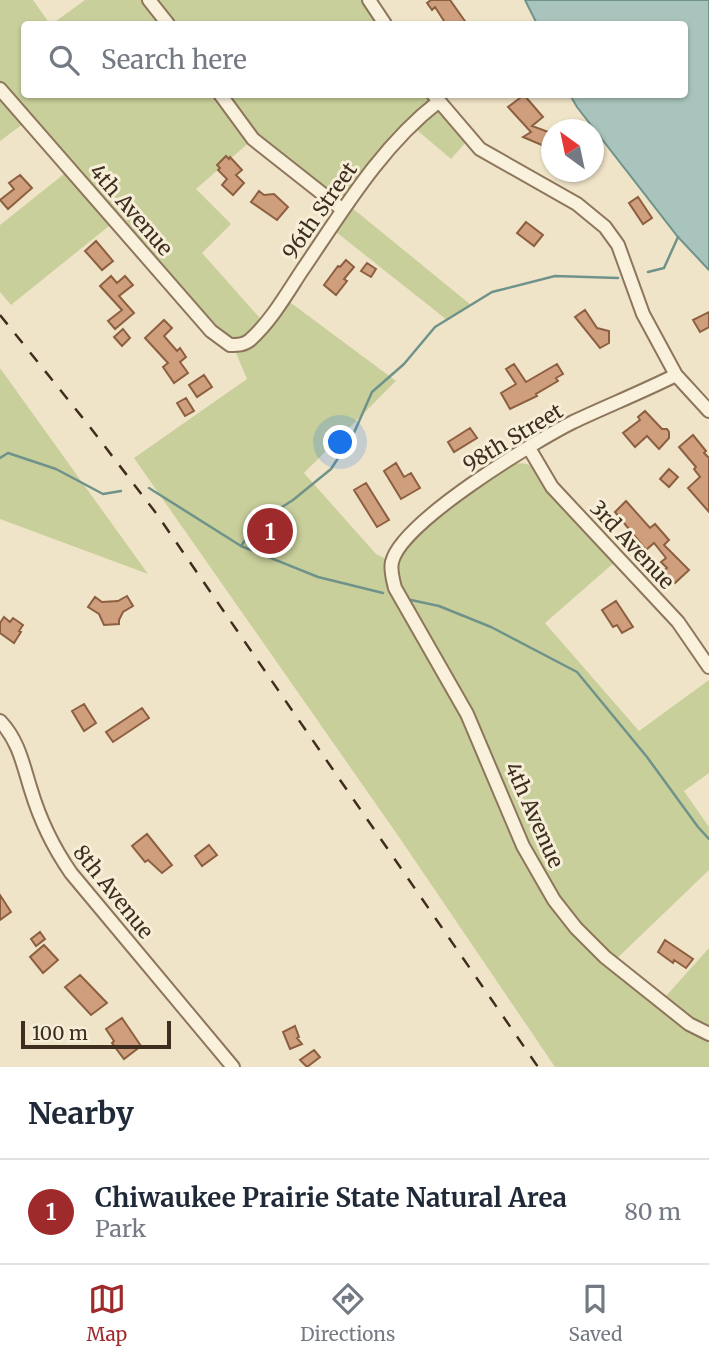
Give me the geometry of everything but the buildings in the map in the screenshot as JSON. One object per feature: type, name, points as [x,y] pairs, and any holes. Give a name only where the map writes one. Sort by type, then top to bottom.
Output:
[{"type":"street","points":[[149,0],[166,21]]},
{"type":"street","points":[[369,0],[384,21]]},
{"type":"street","name":"4th Avenue","points":[[0,89],[211,331],[226,344],[240,345]]},
{"type":"street","points":[[223,98],[253,139],[268,153],[343,210]]},
{"type":"street","points":[[436,98],[480,149],[577,204],[605,227],[618,245],[643,313],[676,375],[709,411]]},
{"type":"street","name":"96th Street","points":[[240,345],[249,341],[272,314],[343,210],[392,145],[436,98]]},
{"type":"street","name":"98th Street","points":[[392,561],[405,538],[485,475],[573,422],[633,397],[676,375]]},
{"type":"street","name":"3rd Avenue","points":[[529,448],[552,486],[678,622],[709,667]]},
{"type":"street","name":"4th Avenue","points":[[392,561],[395,588],[467,714],[523,846],[554,900],[576,928],[605,957],[689,1024],[709,1034]]},
{"type":"street","name":"8th Avenue","points":[[0,721],[21,753],[31,791],[52,847],[233,1067]]},
{"type":"green space","points":[[0,0],[33,0],[48,21],[21,21],[21,98],[220,98],[253,139],[196,189],[231,224],[202,253],[267,326],[287,300],[396,381],[304,473],[376,554],[397,564],[415,537],[458,500],[505,468],[518,463],[528,464],[535,468],[616,561],[545,623],[639,731],[709,680],[709,773],[684,791],[709,827],[709,870],[609,966],[658,1005],[709,948],[709,1067],[555,1067],[399,837],[134,458],[247,379],[231,341],[223,336],[119,218],[11,305],[0,292],[0,225],[74,166],[31,118],[0,141],[0,100],[10,93],[0,82]]},
{"type":"green space","points":[[85,0],[144,0],[161,21],[56,21]]},
{"type":"green space","points":[[156,0],[362,0],[377,21],[174,21]]},
{"type":"green space","points":[[227,98],[431,98],[466,142],[451,159],[411,125],[351,207],[471,305],[447,320],[331,228],[338,207],[262,147]]},
{"type":"green space","points":[[0,368],[148,574],[0,519]]},
{"type":"water","points":[[525,0],[709,0],[709,270],[678,237],[604,142],[604,119],[586,119],[572,98],[688,98],[688,21],[536,21]]},
{"type":"waterway","points":[[648,272],[664,268],[678,237]]},
{"type":"waterway","points":[[241,546],[257,523],[293,500],[331,469],[353,435],[372,392],[404,364],[435,327],[492,292],[555,276],[618,278]]},
{"type":"waterway","points":[[0,458],[8,453],[56,469],[103,494],[121,491]]},
{"type":"waterway","points":[[149,488],[241,546],[318,577],[383,593]]},
{"type":"waterway","points":[[411,600],[439,606],[491,627],[577,672],[647,757],[709,839]]},
{"type":"railway","points":[[0,315],[156,513],[538,1067]]},
{"type":"place","name":"Chiwaukee Prairie State Natural Area","points":[[270,531]]}]
